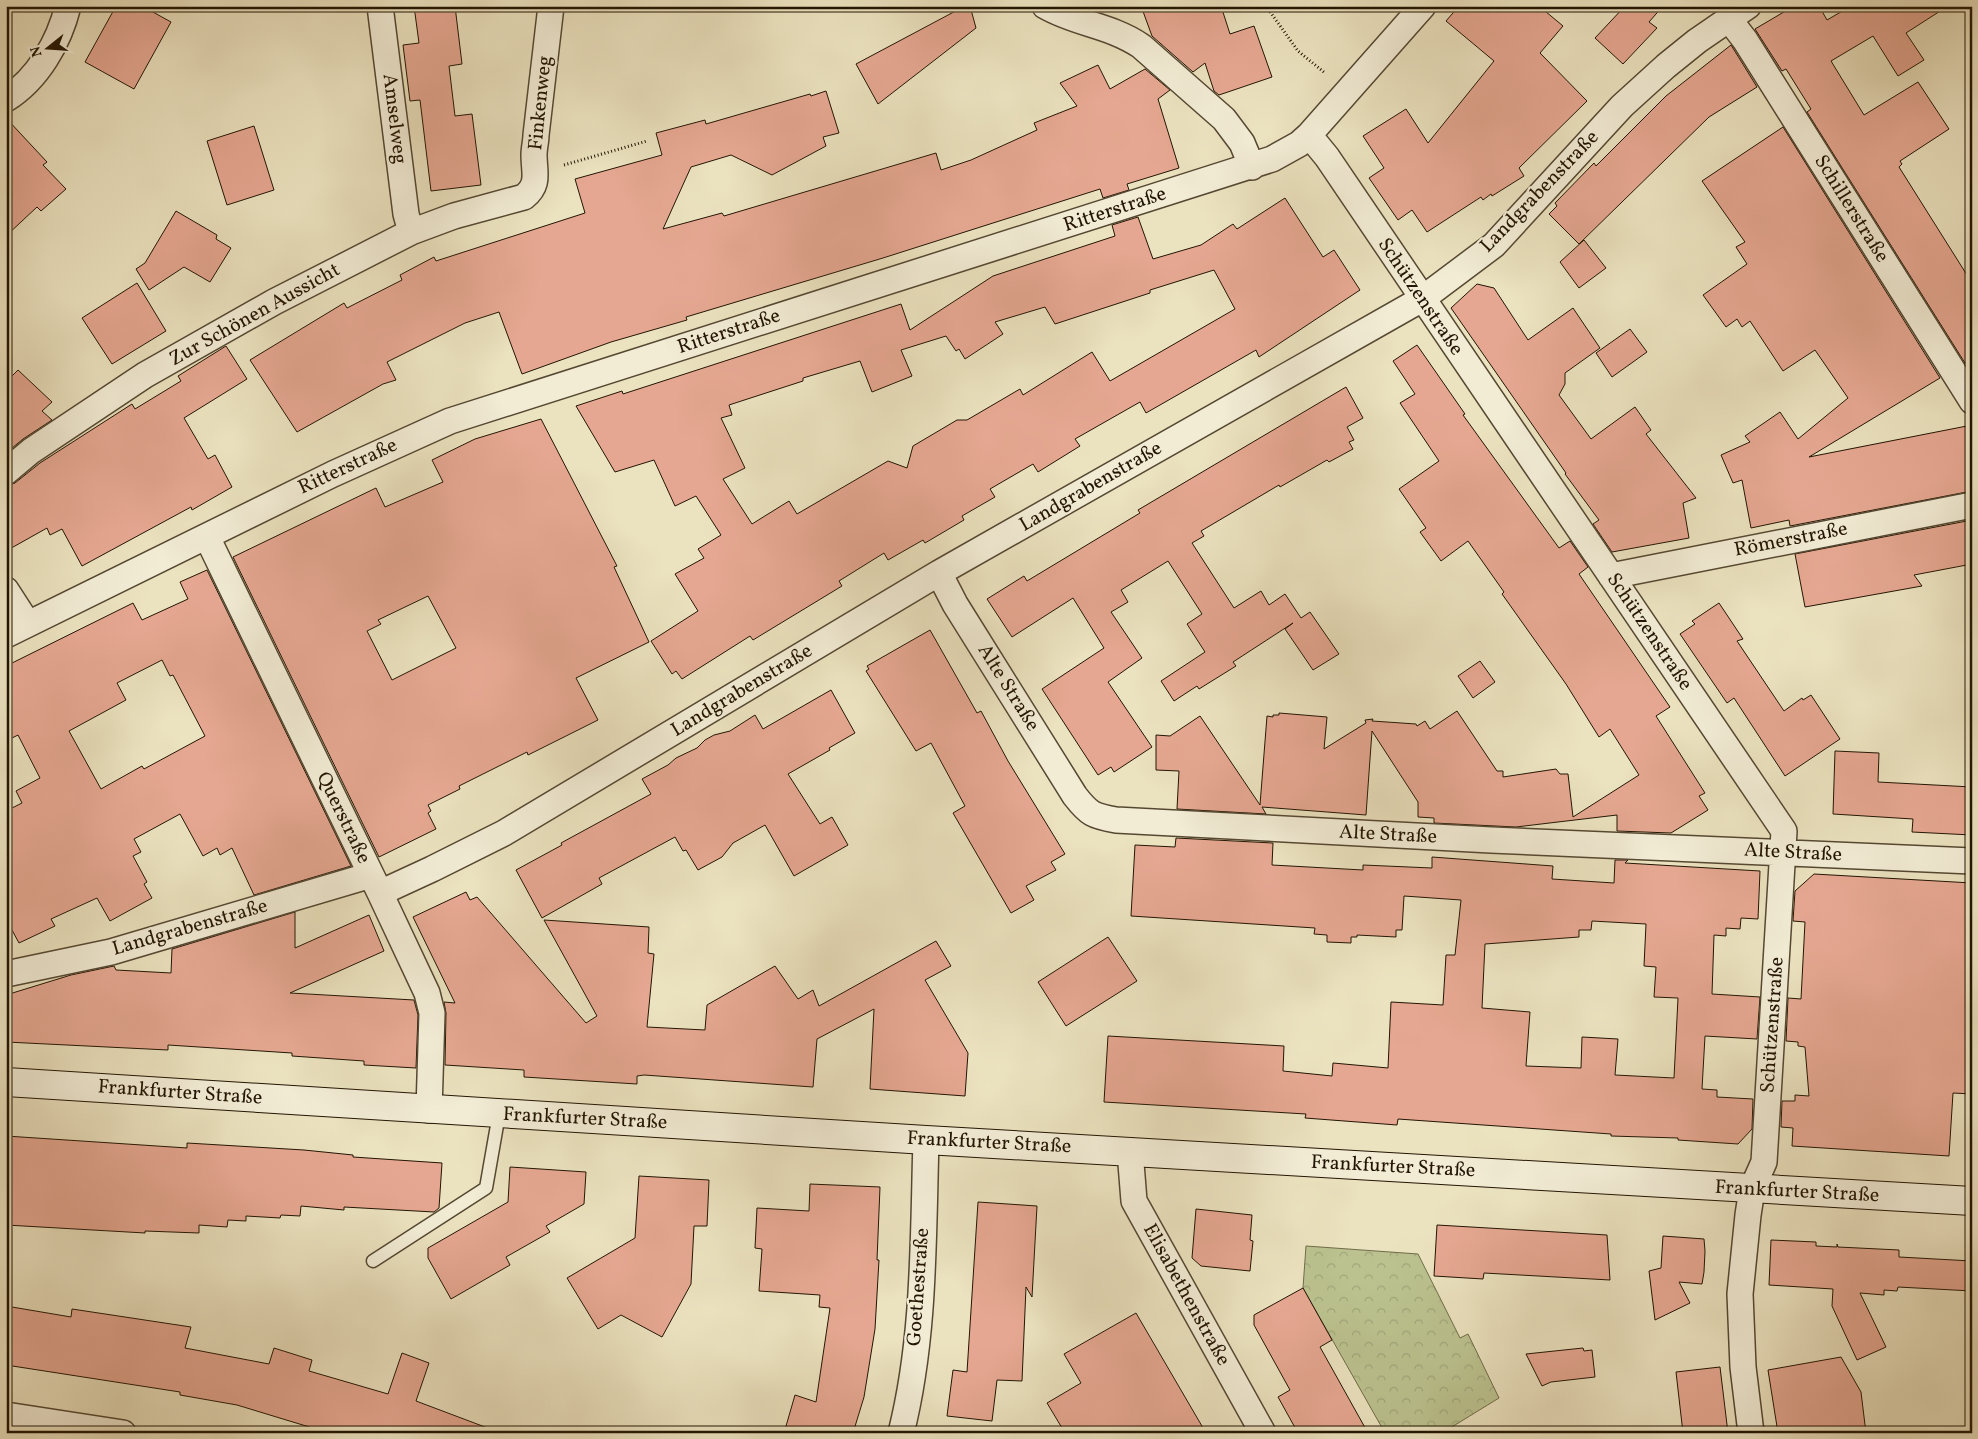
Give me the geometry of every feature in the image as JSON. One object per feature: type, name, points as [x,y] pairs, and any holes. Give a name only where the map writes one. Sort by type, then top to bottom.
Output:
[{"type":"main road","name":"Frankfurter Straße","points":[[6,1082],[429,1110],[1972,1201]]},
{"type":"street","points":[[6,99],[18,92],[54,47],[68,6]]},
{"type":"street","name":"Amselweg","points":[[380,6],[406,214],[411,232]]},
{"type":"street","name":"Finkenweg","points":[[524,197],[532,190],[536,173],[534,156],[551,6]]},
{"type":"street","points":[[1044,6],[1056,12],[1082,13],[1126,36],[1155,57],[1224,120],[1242,143],[1252,167]]},
{"type":"street","name":"Ritterstraße","points":[[6,636],[325,478],[450,422],[1252,167],[1278,156],[1299,144],[1309,135],[1423,6]]},
{"type":"street","name":"Landgrabenstraße","points":[[6,974],[111,952],[432,869],[504,832],[939,573],[1422,299],[1494,245],[1622,106],[1666,66],[1738,12]]},
{"type":"street","name":"Schillerstraße","points":[[1738,12],[1745,40],[1972,401]]},
{"type":"street","name":"Schützenstraße","points":[[1309,135],[1326,157],[1784,832],[1764,1162],[1752,1189],[1740,1294],[1743,1367],[1751,1433]]},
{"type":"street","name":"Zur Schönen Aussicht","points":[[6,472],[31,451],[145,375],[274,302],[411,232],[454,216],[524,197]]},
{"type":"street","name":"Römerstraße","points":[[1611,576],[1972,505]]},
{"type":"street","name":"Querstraße","points":[[207,538],[376,884],[431,1004],[429,1110]]},
{"type":"street","name":"Alte Straße","points":[[939,573],[961,612],[1075,796],[1086,811],[1095,816],[1116,820],[1972,862]]},
{"type":"street","points":[[6,590],[28,624]]},
{"type":"street","name":"Goethestraße","points":[[900,1433],[913,1374],[917,1339],[922,1277],[926,1140]]},
{"type":"street","name":"Elisabethenstraße","points":[[1130,1151],[1134,1201],[1263,1433]]},
{"type":"street","points":[[6,1415],[123,1433]]},
{"type":"lane","points":[[373,1261],[486,1188],[499,1114]]},
{"type":"path","points":[[1266,6],[1298,51]]},
{"type":"path","points":[[570,164],[648,141]]},
{"type":"green space","points":[[1306,1246],[1418,1254],[1460,1338],[1468,1334],[1499,1398],[1442,1433],[1385,1433],[1303,1288]]},
{"type":"building","points":[[116,6],[142,6],[171,22],[134,89],[85,62]]},
{"type":"building","points":[[414,6],[455,6],[462,64],[449,66],[455,116],[472,114],[481,185],[431,191],[420,100],[410,101],[403,45],[419,43]]},
{"type":"building","points":[[965,6],[970,6],[976,28],[878,104],[856,64]]},
{"type":"building","points":[[1141,6],[1221,6],[1230,34],[1254,26],[1272,77],[1219,95],[1214,91],[1205,63],[1193,72],[1152,36]]},
{"type":"building","points":[[1459,6],[1539,6],[1563,26],[1540,53],[1587,101],[1519,168],[1524,176],[1492,196],[1491,194],[1483,200],[1481,197],[1427,232],[1412,210],[1398,220],[1369,178],[1384,168],[1363,136],[1406,109],[1428,143],[1494,61],[1446,21]]},
{"type":"building","points":[[1625,6],[1663,6],[1649,22],[1657,28],[1623,64],[1595,38]]},
{"type":"building","points":[[1794,6],[1819,6],[1827,20],[1851,6],[1948,6],[1906,33],[1924,60],[1898,76],[1873,36],[1831,61],[1864,115],[1918,82],[1949,129],[1900,161],[1902,164],[1899,167],[1972,283],[1972,359],[1965,363],[1807,112],[1811,109],[1786,69],[1782,71],[1755,29]]},
{"type":"building","points":[[1731,45],[1757,87],[1709,117],[1579,244],[1549,214],[1557,206],[1555,203],[1594,163],[1596,166],[1666,96]]},
{"type":"building","points":[[1098,65],[1110,89],[1145,69],[1170,90],[1158,99],[1179,168],[1127,184],[1129,190],[1103,198],[1100,189],[883,258],[686,317],[687,320],[611,342],[522,374],[499,312],[465,323],[387,362],[396,380],[383,384],[297,432],[250,360],[344,303],[347,308],[402,280],[400,275],[434,257],[436,261],[585,213],[575,179],[662,155],[656,133],[705,120],[706,124],[826,91],[839,133],[823,137],[826,146],[772,175],[731,155],[691,167],[663,229],[722,213],[724,216],[936,153],[941,170],[971,160],[1037,130],[1034,123],[1077,106],[1060,83]]},
{"type":"building","points":[[6,118],[47,162],[43,165],[66,189],[41,211],[37,207],[6,236]]},
{"type":"building","points":[[254,126],[274,190],[227,205],[207,141]]},
{"type":"building","points":[[1783,127],[1940,378],[1809,457],[1972,425],[1972,491],[1790,526],[1789,520],[1751,528],[1742,480],[1733,483],[1721,455],[1750,442],[1745,436],[1780,412],[1798,439],[1848,398],[1815,350],[1783,371],[1750,321],[1742,327],[1737,319],[1726,327],[1703,295],[1747,264],[1736,247],[1745,242],[1702,181]]},
{"type":"building","points":[[1285,198],[1323,257],[1334,250],[1360,290],[1259,357],[1256,350],[1146,413],[1140,402],[1075,439],[1080,446],[1038,472],[1033,464],[990,489],[995,497],[962,516],[964,520],[925,543],[923,540],[888,560],[884,553],[839,581],[842,586],[753,640],[750,636],[682,679],[676,671],[672,674],[651,641],[698,611],[675,574],[704,558],[698,549],[721,535],[696,496],[675,506],[654,460],[615,472],[576,406],[622,391],[623,394],[901,304],[910,330],[993,276],[1115,236],[1112,225],[1138,217],[1153,259],[1201,245],[1233,224],[1237,229]],"holes":[[[1214,270],[1235,309],[1110,381],[1092,352],[1023,395],[1020,389],[967,420],[957,420],[913,446],[907,468],[888,461],[797,514],[789,501],[752,524],[723,479],[745,468],[721,418],[732,415],[729,405],[803,381],[803,378],[860,361],[872,392],[912,376],[901,350],[946,336],[956,351],[959,349],[965,359],[1003,334],[995,322],[1045,307],[1055,324],[1150,293],[1150,290]]]},
{"type":"building","points":[[176,211],[217,235],[216,239],[231,248],[210,282],[184,267],[149,290],[136,269],[145,263]]},
{"type":"building","points":[[1584,240],[1606,268],[1579,288],[1560,262]]},
{"type":"building","points":[[137,283],[166,331],[112,364],[82,318]]},
{"type":"building","points":[[1477,284],[1494,288],[1528,340],[1573,308],[1600,348],[1565,373],[1565,384],[1559,395],[1591,439],[1635,407],[1651,430],[1646,434],[1696,498],[1683,503],[1689,538],[1612,552],[1593,524],[1599,520],[1565,474],[1451,308]]},
{"type":"building","points":[[1630,329],[1647,352],[1612,377],[1596,353]]},
{"type":"building","points":[[1417,345],[1465,414],[1463,415],[1559,548],[1570,541],[1588,567],[1579,574],[1670,707],[1656,716],[1705,793],[1699,796],[1708,810],[1671,833],[1617,831],[1617,815],[1516,827],[1434,823],[1434,818],[1418,817],[1418,802],[1372,731],[1366,815],[1262,807],[1266,814],[1177,809],[1179,771],[1156,770],[1156,735],[1170,736],[1200,716],[1260,805],[1267,716],[1273,717],[1273,715],[1279,715],[1279,713],[1327,717],[1324,749],[1366,723],[1365,720],[1373,719],[1372,721],[1416,724],[1417,726],[1425,721],[1430,729],[1457,711],[1497,771],[1503,771],[1503,777],[1556,769],[1560,774],[1568,774],[1573,817],[1639,775],[1610,729],[1599,737],[1566,684],[1502,594],[1504,592],[1468,541],[1441,561],[1420,532],[1426,528],[1399,489],[1439,461],[1400,403],[1415,394],[1393,361]]},
{"type":"building","points":[[226,346],[247,379],[184,418],[208,459],[215,455],[232,487],[192,510],[191,507],[82,566],[62,529],[50,535],[47,528],[6,551],[6,486],[15,483],[40,463],[132,404],[135,409],[181,381],[178,376]]},
{"type":"building","points":[[18,370],[52,402],[42,411],[52,420],[6,453],[6,382]]},
{"type":"building","points":[[1346,387],[1363,418],[1347,427],[1354,440],[1349,442],[1353,449],[1329,462],[1327,460],[1280,487],[1279,485],[1201,531],[1204,536],[1192,543],[1234,608],[1261,591],[1269,605],[1285,594],[1301,618],[1310,612],[1339,654],[1313,670],[1285,629],[1293,623],[1233,662],[1236,666],[1199,689],[1197,686],[1174,701],[1161,681],[1205,652],[1187,624],[1202,614],[1168,561],[1121,590],[1128,602],[1111,612],[1142,658],[1108,682],[1152,747],[1114,772],[1111,767],[1098,775],[1042,689],[1104,648],[1073,598],[1012,637],[987,599],[1024,576],[1027,581],[1140,513],[1138,510]]},
{"type":"building","points":[[541,419],[617,566],[614,567],[649,642],[576,678],[598,720],[528,755],[527,752],[459,786],[460,789],[428,805],[431,811],[428,813],[436,829],[379,857],[233,557],[376,488],[385,507],[443,482],[432,460],[475,439]],"holes":[[[428,596],[456,648],[392,680],[367,631],[381,624],[378,620]]]},
{"type":"building","points":[[1972,520],[1972,564],[1914,575],[1922,586],[1805,607],[1795,554]]},
{"type":"building","points":[[207,570],[351,866],[254,895],[232,848],[220,855],[217,848],[203,856],[180,814],[134,839],[141,852],[133,856],[147,882],[144,884],[152,898],[110,921],[97,898],[51,919],[55,926],[19,943],[6,919],[6,811],[22,803],[16,791],[40,778],[18,735],[6,741],[6,666],[133,603],[142,620],[188,599],[180,582]],"holes":[[[162,660],[170,676],[173,675],[205,736],[144,769],[142,766],[101,789],[69,731],[126,700],[117,683]]]},
{"type":"building","points":[[1719,603],[1743,639],[1737,641],[1784,711],[1802,698],[1803,700],[1811,695],[1840,739],[1785,776],[1734,698],[1727,703],[1680,634],[1695,624],[1692,621]]},
{"type":"building","points":[[930,630],[977,713],[981,711],[1008,761],[1065,854],[1051,862],[1056,870],[1026,886],[1034,900],[1011,913],[953,813],[965,806],[931,743],[916,751],[866,671],[869,669],[867,666]]},
{"type":"building","points":[[1480,661],[1495,682],[1473,698],[1458,676]]},
{"type":"building","points":[[831,690],[855,733],[788,774],[820,824],[832,817],[848,845],[794,876],[765,825],[733,843],[722,857],[698,870],[686,850],[683,851],[675,837],[599,878],[602,884],[542,918],[516,870],[651,794],[642,779],[668,765],[676,758],[697,748],[705,740],[714,735],[730,731],[755,715],[763,729]]},
{"type":"building","points":[[1835,751],[1879,753],[1878,782],[1972,787],[1972,835],[1912,832],[1913,819],[1833,814]]},
{"type":"building","points":[[1176,838],[1273,843],[1272,865],[1363,870],[1363,865],[1432,868],[1432,857],[1553,866],[1552,879],[1614,883],[1615,860],[1628,860],[1625,863],[1760,871],[1758,919],[1741,918],[1740,929],[1726,928],[1726,936],[1714,935],[1712,994],[1760,997],[1757,1039],[1705,1036],[1702,1089],[1717,1090],[1717,1097],[1753,1099],[1752,1129],[1738,1144],[1678,1140],[1678,1138],[1611,1136],[1611,1134],[1398,1119],[1397,1125],[1305,1118],[1306,1114],[1104,1102],[1108,1036],[1284,1046],[1283,1071],[1332,1076],[1333,1063],[1388,1068],[1391,1002],[1443,1005],[1446,955],[1455,955],[1461,900],[1404,896],[1402,930],[1396,930],[1396,937],[1357,935],[1357,937],[1351,937],[1351,943],[1327,942],[1327,935],[1314,934],[1315,928],[1131,916],[1135,845],[1175,847]],"holes":[[[1592,921],[1646,924],[1644,966],[1656,967],[1654,997],[1678,998],[1674,1078],[1615,1075],[1618,1039],[1582,1037],[1581,1068],[1526,1066],[1530,1012],[1482,1008],[1485,944],[1579,937],[1579,930],[1591,930]]]},
{"type":"building","points":[[1814,874],[1972,883],[1972,1094],[1953,1093],[1949,1156],[1792,1146],[1793,1128],[1781,1127],[1782,1101],[1795,1101],[1795,1095],[1809,1096],[1805,1047],[1798,1046],[1798,1042],[1786,1041],[1788,998],[1801,999],[1805,922],[1793,921],[1795,891]]},
{"type":"building","points":[[466,892],[470,900],[477,897],[586,1023],[597,1016],[544,920],[649,927],[648,953],[654,954],[647,1027],[705,1030],[707,1005],[775,966],[798,999],[813,990],[819,1006],[936,941],[951,966],[925,980],[968,1053],[965,1096],[870,1089],[874,1009],[817,1039],[813,1087],[644,1075],[637,1076],[637,1084],[524,1077],[524,1070],[445,1065],[446,1013],[444,1002],[455,1003],[413,917]]},
{"type":"building","points":[[295,912],[295,948],[369,915],[384,951],[290,993],[414,1000],[418,1015],[416,1068],[364,1065],[364,1061],[292,1056],[292,1053],[168,1045],[168,1050],[6,1042],[6,995],[71,975],[114,966],[116,970],[171,973],[172,949]]},
{"type":"building","points":[[1108,937],[1137,981],[1066,1026],[1038,982]]},
{"type":"building","points":[[6,1136],[187,1148],[187,1143],[304,1150],[353,1155],[353,1157],[442,1163],[439,1208],[434,1212],[344,1207],[344,1210],[301,1206],[300,1216],[281,1215],[280,1218],[246,1216],[246,1221],[228,1220],[227,1227],[199,1225],[199,1233],[145,1231],[145,1233],[6,1225]]},
{"type":"building","points":[[510,1167],[586,1172],[584,1204],[546,1226],[550,1232],[506,1257],[510,1265],[451,1299],[428,1258],[428,1248],[508,1202]]},
{"type":"building","points":[[639,1176],[709,1180],[707,1226],[694,1226],[691,1284],[662,1337],[621,1315],[598,1329],[567,1278],[635,1238]]},
{"type":"building","points":[[810,1184],[880,1187],[877,1260],[879,1260],[875,1329],[864,1397],[853,1433],[784,1433],[795,1395],[816,1402],[830,1308],[819,1307],[820,1295],[759,1291],[762,1249],[755,1248],[757,1208],[809,1211]]},
{"type":"building","points":[[978,1202],[1037,1206],[1032,1297],[1026,1287],[1022,1381],[997,1380],[992,1421],[947,1416],[953,1370],[967,1372]]},
{"type":"building","points":[[1196,1209],[1252,1215],[1250,1240],[1253,1241],[1250,1271],[1201,1266],[1192,1258]]},
{"type":"building","points":[[1437,1225],[1607,1235],[1610,1280],[1484,1273],[1483,1279],[1434,1276]]},
{"type":"building","points":[[1663,1236],[1704,1239],[1704,1272],[1702,1284],[1679,1282],[1690,1303],[1655,1320],[1649,1271],[1661,1268]]},
{"type":"building","points":[[1771,1240],[1816,1242],[1816,1246],[1837,1247],[1837,1244],[1838,1247],[1899,1250],[1899,1257],[1972,1261],[1972,1291],[1898,1287],[1897,1291],[1884,1290],[1884,1295],[1860,1293],[1886,1347],[1857,1360],[1832,1306],[1833,1289],[1769,1285]]},
{"type":"building","points":[[1303,1288],[1332,1340],[1320,1347],[1368,1433],[1298,1433],[1278,1397],[1290,1390],[1254,1325],[1254,1315]]},
{"type":"building","points":[[6,1306],[71,1317],[72,1309],[191,1327],[185,1348],[269,1364],[274,1348],[312,1360],[309,1371],[388,1394],[402,1353],[429,1363],[416,1401],[493,1430],[493,1433],[329,1433],[237,1405],[180,1395],[180,1392],[6,1365]]},
{"type":"building","points":[[1136,1313],[1206,1433],[1065,1433],[1047,1403],[1081,1383],[1064,1354]]},
{"type":"building","points":[[1583,1348],[1584,1351],[1592,1350],[1595,1377],[1551,1382],[1542,1386],[1526,1354]]},
{"type":"building","points":[[1841,1357],[1861,1392],[1866,1433],[1778,1433],[1768,1370]]},
{"type":"building","points":[[1720,1367],[1728,1433],[1683,1433],[1676,1372]]}]
